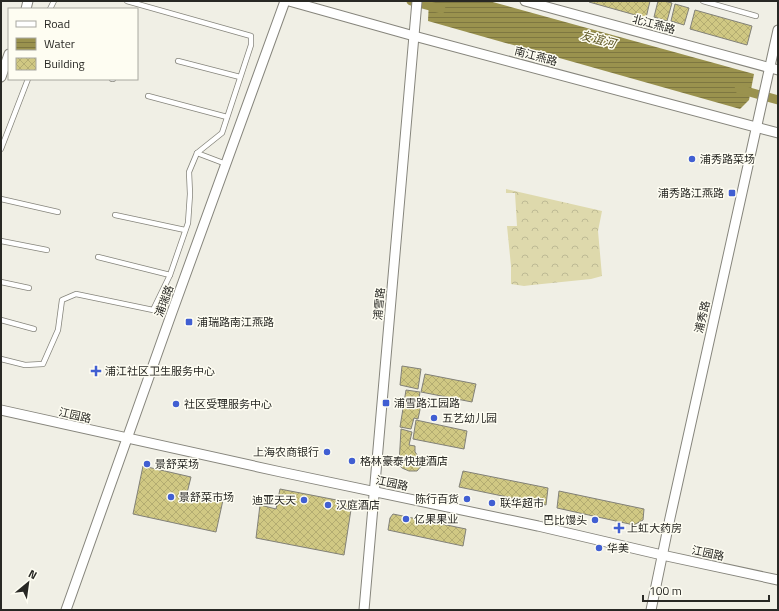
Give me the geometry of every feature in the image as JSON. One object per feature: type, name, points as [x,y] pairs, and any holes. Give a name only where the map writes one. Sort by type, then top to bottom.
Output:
[{"type":"street","name":"浦瑞路","points":[[66,610],[285,1]]},
{"type":"street","name":"南江燕路","points":[[289,1],[414,36],[778,133]]},
{"type":"street","name":"浦雪路","points":[[364,610],[417,1]]},
{"type":"street","name":"北江燕路","points":[[524,1],[774,69]]},
{"type":"street","name":"浦秀路","points":[[650,610],[759,115],[768,77],[774,69],[778,30]]},
{"type":"street","points":[[1,77],[8,57]]},
{"type":"street","name":"江园路","points":[[1,410],[538,526],[778,580]]},
{"type":"lane","points":[[1,359],[25,365],[43,364],[58,330],[62,300],[76,294],[153,310],[170,275],[188,224],[190,194],[189,172],[197,152],[222,133],[251,45],[251,36],[126,1]]},
{"type":"lane","points":[[703,1],[756,16]]},
{"type":"lane","points":[[178,61],[240,77]]},
{"type":"lane","points":[[1,149],[28,80]]},
{"type":"lane","points":[[148,96],[227,117]]},
{"type":"lane","points":[[197,152],[226,164]]},
{"type":"lane","points":[[1,199],[58,212]]},
{"type":"lane","points":[[115,215],[185,230]]},
{"type":"lane","points":[[1,241],[47,250]]},
{"type":"lane","points":[[98,257],[170,275]]},
{"type":"lane","points":[[1,282],[29,288]]},
{"type":"lane","points":[[1,320],[34,329]]},
{"type":"green space","points":[[506,189],[602,211],[598,231],[602,276],[591,279],[524,286],[511,284],[511,266],[507,226],[517,226],[515,193],[506,193]]},
{"type":"water","points":[[429,1],[489,1],[754,74],[749,100],[740,109],[428,21]]},
{"type":"building","points":[[589,1],[650,1],[646,18]]},
{"type":"building","points":[[658,1],[672,3],[667,21],[654,17]]},
{"type":"building","points":[[675,4],[689,8],[684,25],[671,21]]},
{"type":"building","points":[[695,10],[752,26],[747,45],[690,29]]},
{"type":"building","points":[[402,366],[421,369],[418,389],[400,385]]},
{"type":"building","points":[[425,374],[476,384],[472,402],[421,392]]},
{"type":"building","points":[[406,390],[420,392],[418,405],[421,405],[418,419],[414,418],[411,429],[400,427]]},
{"type":"building","points":[[416,420],[467,431],[464,449],[413,439]]},
{"type":"building","points":[[401,429],[412,432],[409,445],[415,446],[415,452],[422,461],[422,465],[417,471],[409,471],[399,465]]},
{"type":"building","name":"景舒菜市场","points":[[143,466],[191,477],[187,493],[223,500],[216,532],[133,514]]},
{"type":"building","points":[[463,471],[548,488],[546,505],[459,487]]},
{"type":"building","points":[[280,489],[352,503],[344,555],[256,538],[260,505],[276,509]]},
{"type":"building","points":[[559,491],[644,509],[643,520],[634,525],[557,508]]},
{"type":"building","points":[[393,514],[466,529],[463,546],[388,530],[390,518]]},
{"type":"waterway","name":"友谊河","points":[[411,1],[441,9]]},
{"type":"waterway","name":"友谊河","points":[[739,89],[778,100]]},
{"type":"place","name":"浦秀路菜场","points":[[692,159]]},
{"type":"place","name":"浦秀路江燕路","points":[[732,193]]},
{"type":"place","name":"浦瑞路南江燕路","points":[[189,322]]},
{"type":"place","name":"浦江社区卫生服务中心","points":[[96,371]]},
{"type":"place","name":"浦雪路江园路","points":[[386,403]]},
{"type":"place","name":"社区受理服务中心","points":[[176,404]]},
{"type":"place","name":"五艺幼儿园","points":[[434,418]]},
{"type":"place","name":"上海农商银行","points":[[327,452]]},
{"type":"place","name":"格林豪泰快捷酒店","points":[[352,461]]},
{"type":"place","name":"景舒菜场","points":[[147,464]]},
{"type":"place","name":"景舒菜市场","points":[[171,497]]},
{"type":"place","name":"陈行百货","points":[[467,499]]},
{"type":"place","name":"迪亚天天","points":[[304,500]]},
{"type":"place","name":"联华超市","points":[[492,503]]},
{"type":"place","name":"汉庭酒店","points":[[328,505]]},
{"type":"place","name":"亿果果业","points":[[406,519]]},
{"type":"place","name":"巴比馒头","points":[[595,520]]},
{"type":"place","name":"上虹大药房","points":[[619,528]]},
{"type":"place","name":"华美","points":[[599,548]]}]
